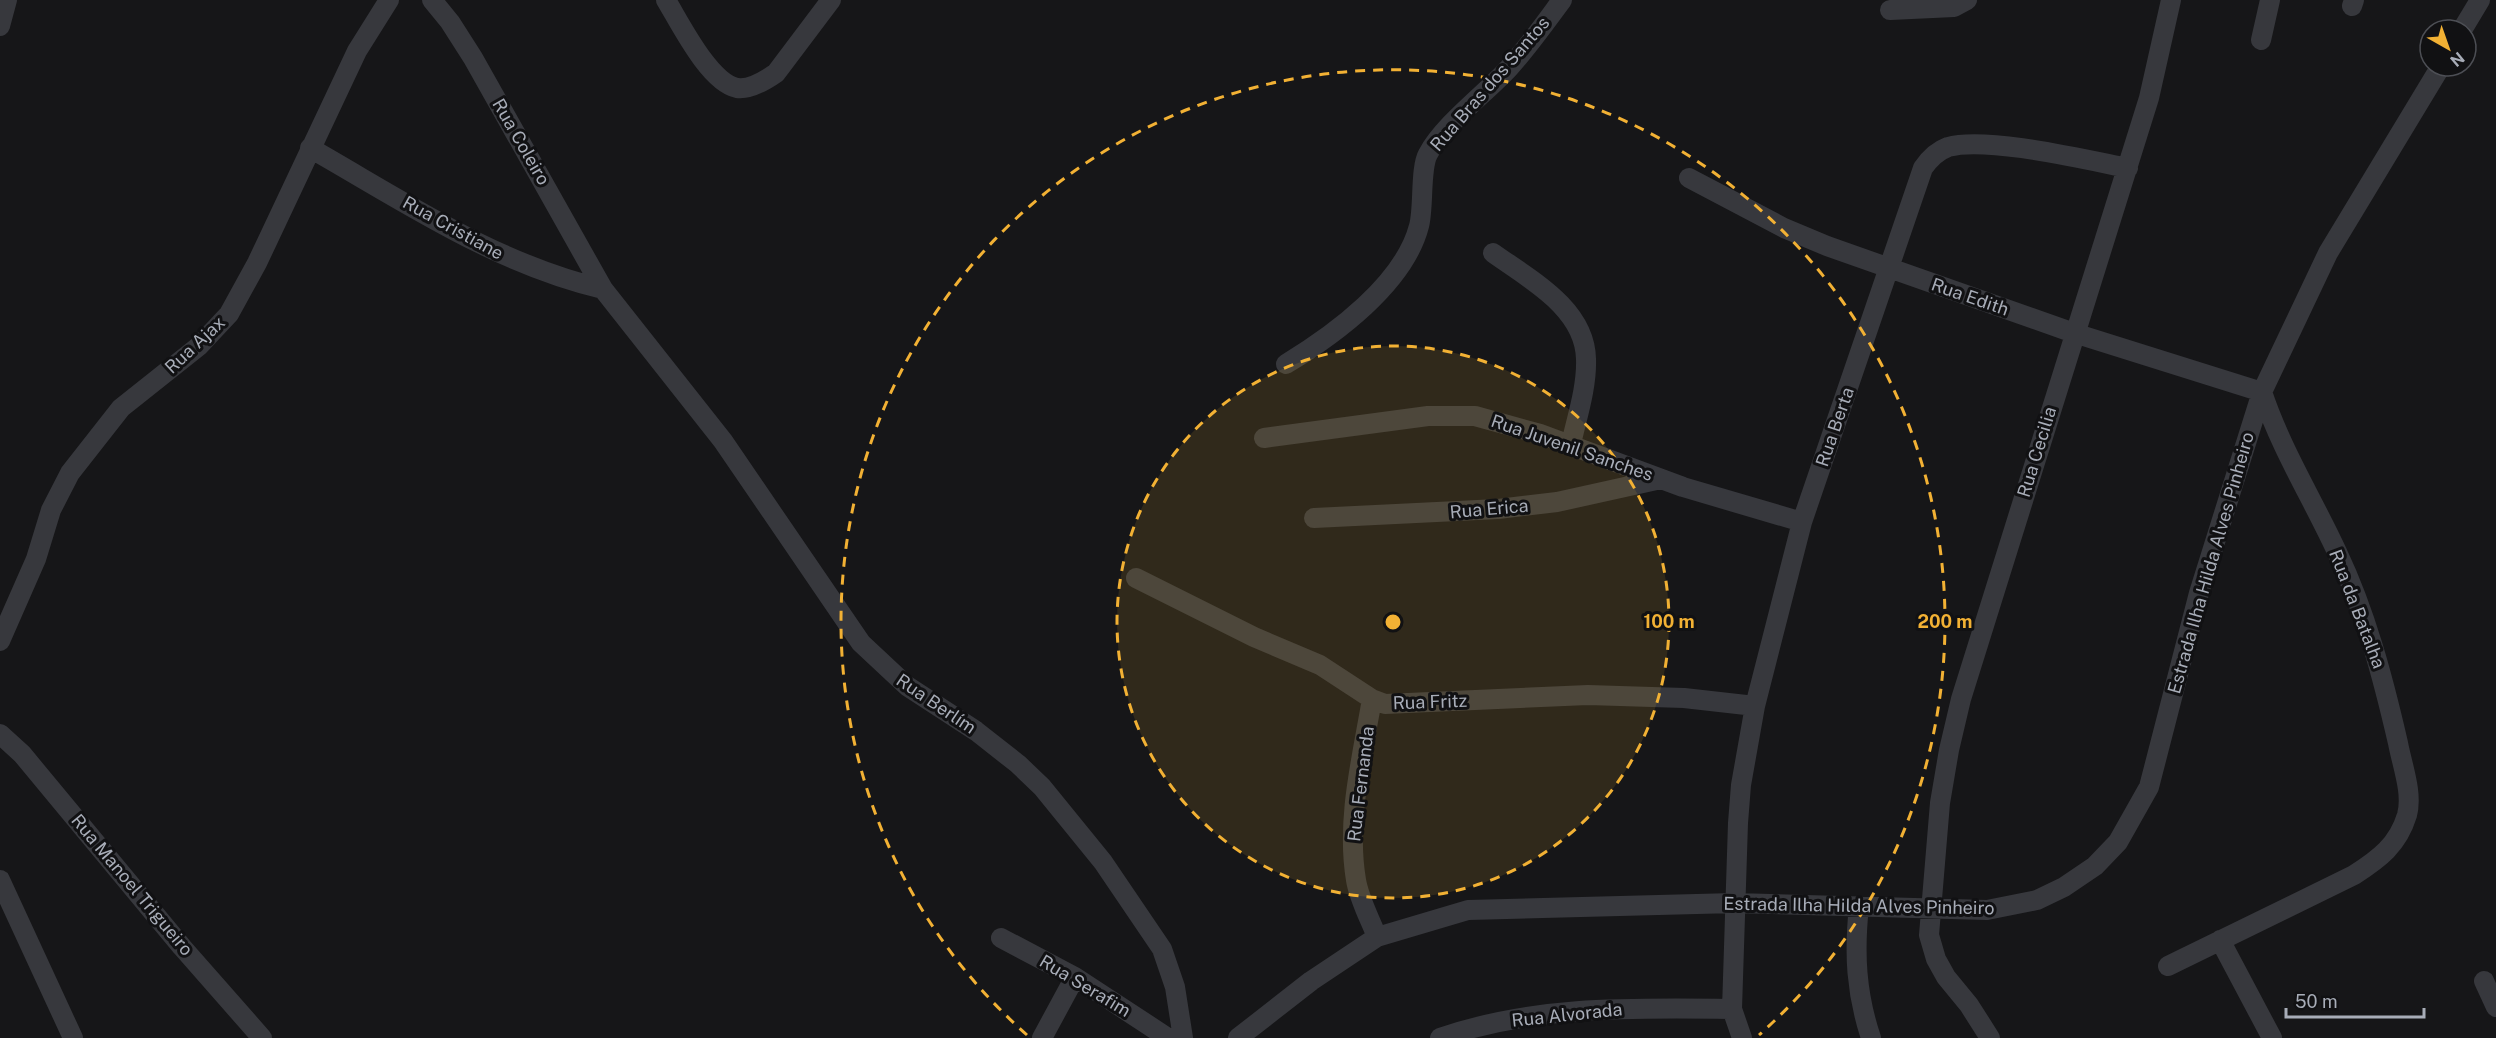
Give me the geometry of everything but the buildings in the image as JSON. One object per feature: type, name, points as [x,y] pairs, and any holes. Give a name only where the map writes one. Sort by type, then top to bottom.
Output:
[{"type":"street","points":[[0,26],[8,0]]},
{"type":"street","name":"Rua Ajax","points":[[0,641],[36,559],[51,510],[70,474],[121,408],[199,346],[229,314],[257,263],[357,51],[389,0]]},
{"type":"street","name":"Rua Coleiro","points":[[432,0],[450,22],[473,58],[603,289]]},
{"type":"street","points":[[666,0],[711,68],[728,84],[746,88],[776,73],[831,0]]},
{"type":"street","name":"Rua Bras dos Santos","points":[[1286,364],[1323,342],[1363,309],[1402,261],[1419,227],[1427,155],[1448,130],[1509,68],[1562,0]]},
{"type":"street","points":[[1890,10],[1954,7],[1967,0]]},
{"type":"street","name":"Rua Cecilia","points":[[1990,1038],[1969,1005],[1946,977],[1936,959],[1929,934],[1940,803],[1949,750],[1962,699],[2074,333],[2149,98],[2170,0]]},
{"type":"street","points":[[2261,40],[2270,0]]},
{"type":"street","points":[[2469,18],[2480,0]]},
{"type":"street","name":"Estrada Ilha Hilda Alves Pinheiro","points":[[1238,1038],[1311,981],[1377,937],[1468,910],[1735,903],[1986,910],[2037,900],[2064,887],[2095,866],[2118,842],[2135,816],[2149,787],[2199,593],[2262,392],[2328,253],[2433,78]]},
{"type":"street","name":"Rua Berta","points":[[1732,1009],[1741,785],[1755,706],[1802,522],[1923,168],[1935,154],[1947,148],[1993,146],[2066,155],[2128,168]]},
{"type":"street","name":"Rua Cristiane","points":[[310,148],[487,248],[547,274],[603,289]]},
{"type":"street","name":"Rua Edith","points":[[1689,178],[1804,237],[2074,333],[2262,392]]},
{"type":"street","points":[[1493,253],[1567,310],[1582,337],[1586,350],[1586,376],[1571,444]]},
{"type":"street","name":"Rua Berlím","points":[[603,289],[723,441],[861,643],[907,686],[976,731],[1018,764],[1054,801],[1103,862],[1162,949],[1175,987],[1183,1038]]},
{"type":"street","name":"Rua da Batalha","points":[[2220,940],[2354,875],[2381,857],[2398,838],[2408,813],[2407,785],[2380,667],[2338,553],[2276,434],[2262,392]]},
{"type":"street","name":"Rua Juvenil Sanches","points":[[1264,438],[1428,416],[1462,414],[1513,424],[1661,479],[1802,522]]},
{"type":"street","name":"Rua Erica","points":[[1314,518],[1498,509],[1557,502],[1661,479]]},
{"type":"street","name":"Rua Fritz","points":[[1136,578],[1254,637],[1320,665],[1372,699],[1385,704],[1588,694],[1684,698],[1755,706]]},
{"type":"street","name":"Rua Fernanda","points":[[1372,699],[1360,770],[1352,848],[1356,882],[1377,937]]},
{"type":"street","name":"Rua Manoel Trigueiro","points":[[0,734],[22,754],[182,947],[262,1038]]},
{"type":"street","points":[[0,880],[72,1038]]},
{"type":"street","points":[[1859,906],[1855,943],[1856,979],[1871,1038]]},
{"type":"street","name":"Rua Serafim","points":[[1000,938],[1075,977],[1168,1038]]},
{"type":"street","points":[[2168,966],[2220,940],[2272,1038]]},
{"type":"street","points":[[1042,1038],[1075,977]]},
{"type":"street","points":[[2484,981],[2496,1007]]},
{"type":"street","name":"Rua Alvorada","points":[[1440,1038],[1473,1026],[1593,1008],[1732,1009]]},
{"type":"street","points":[[1732,1009],[1742,1038]]}]
